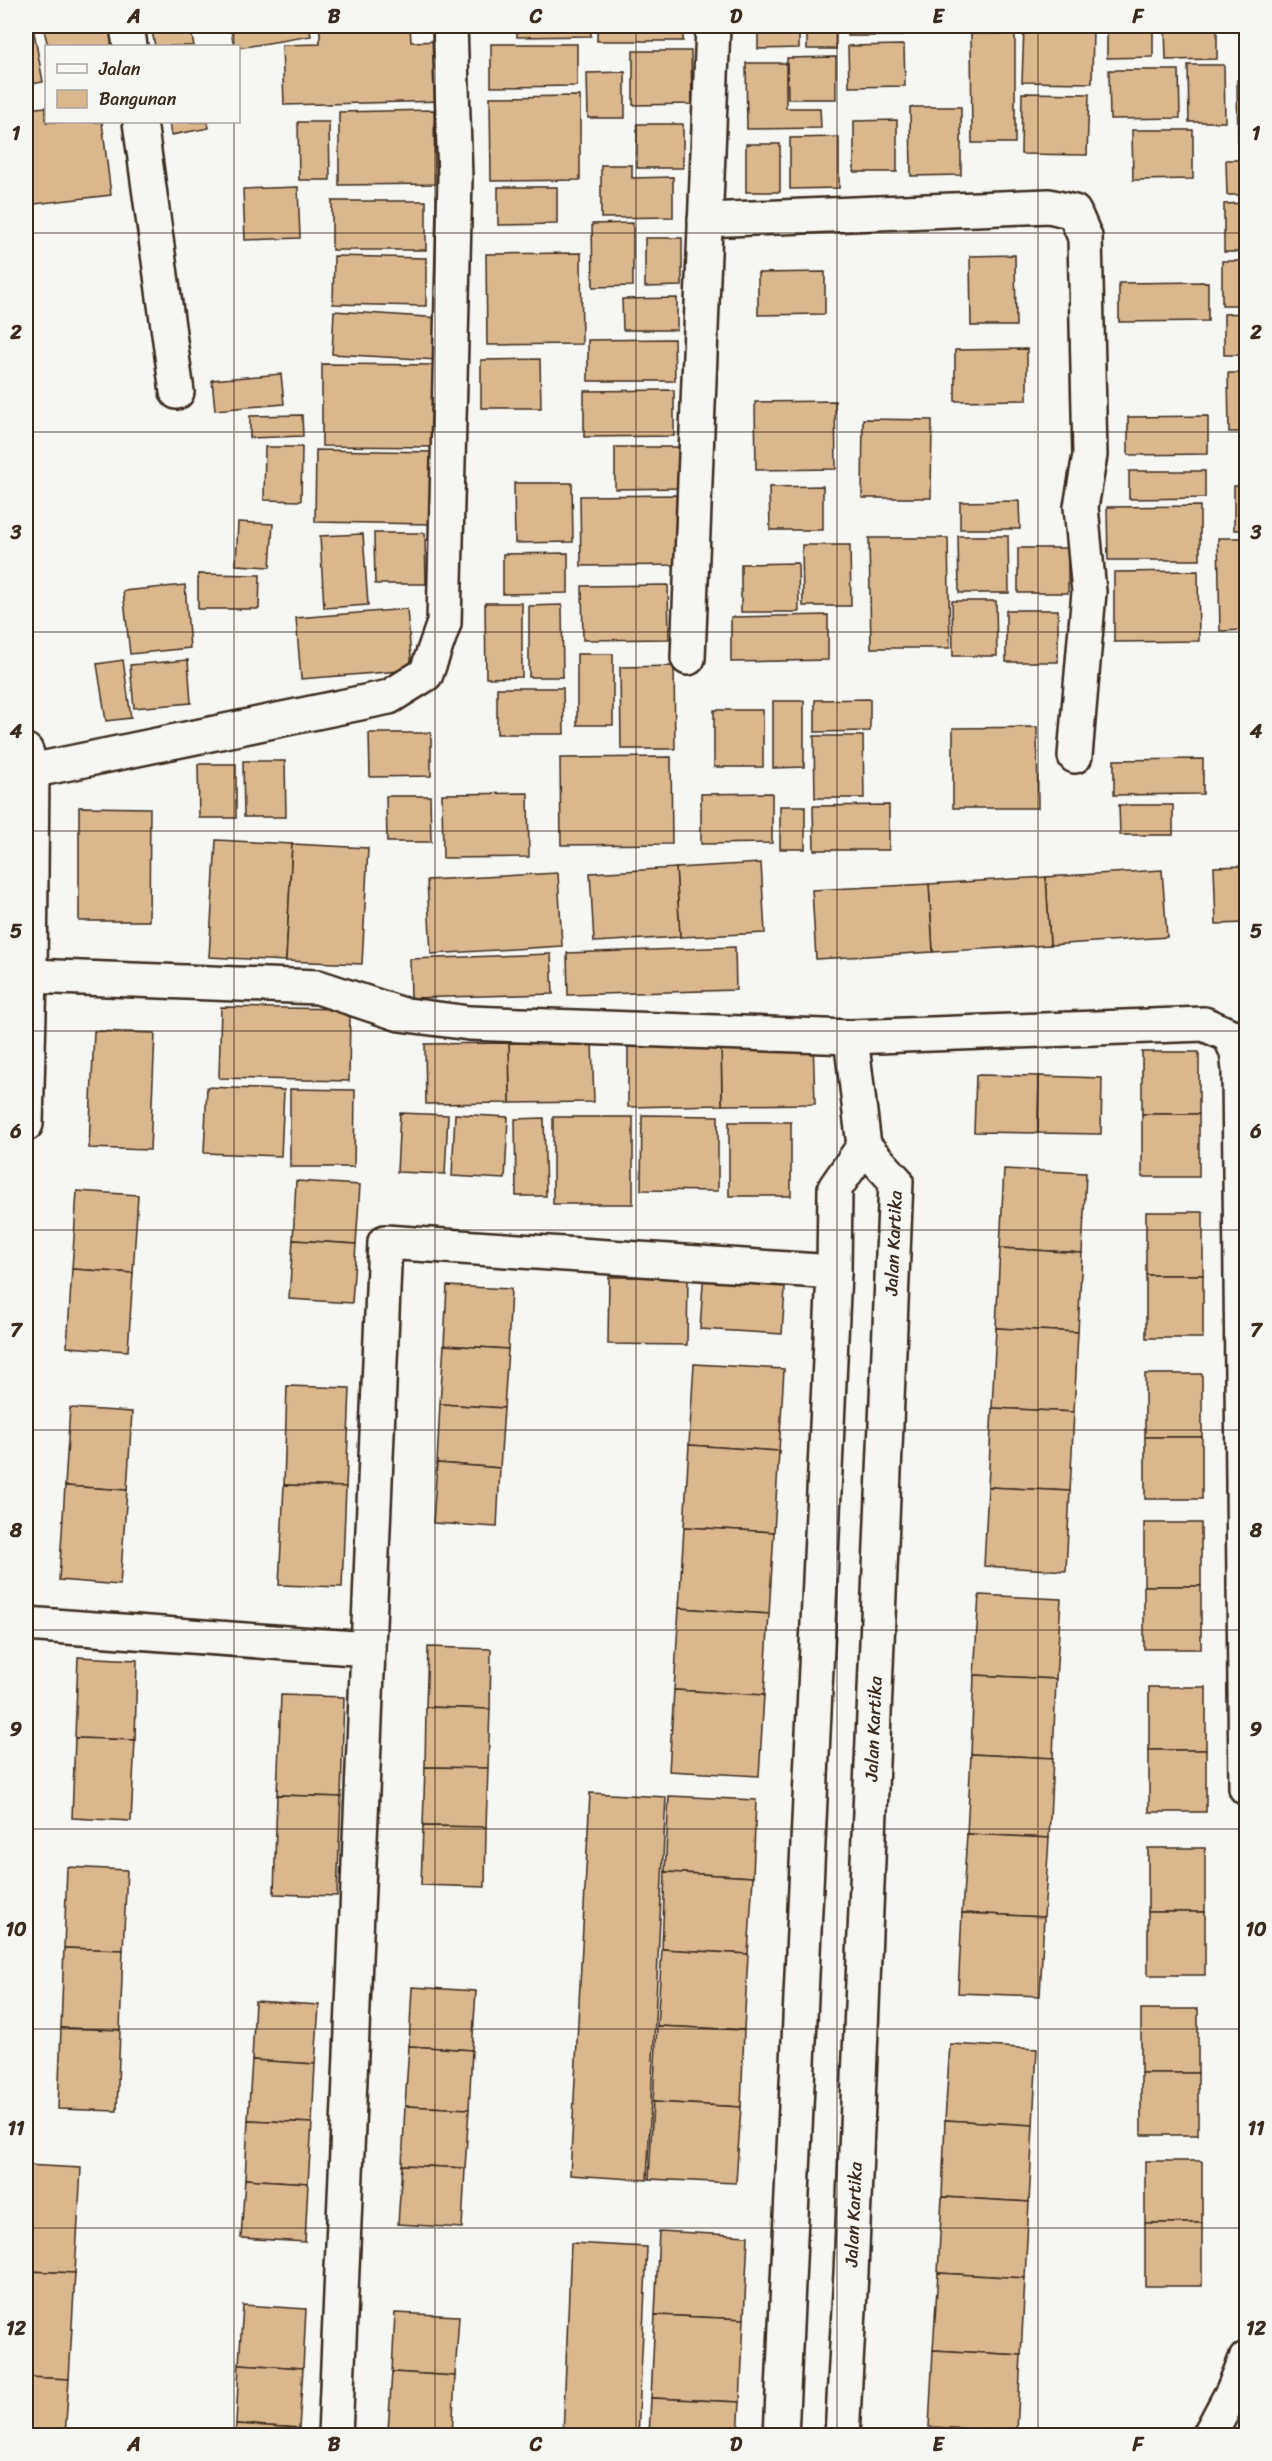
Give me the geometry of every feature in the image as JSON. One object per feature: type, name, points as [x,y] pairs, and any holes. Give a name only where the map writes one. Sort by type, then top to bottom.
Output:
[{"type":"street","points":[[127,26],[130,45]]},
{"type":"street","points":[[26,1124],[30,976],[28,764],[389,697],[426,674],[444,623],[447,557],[454,178],[450,26]]},
{"type":"street","points":[[688,658],[713,26]]},
{"type":"street","points":[[140,123],[177,392]]},
{"type":"street","points":[[705,220],[1049,206],[1074,212],[1085,237],[1090,455],[1081,507],[1089,592],[1075,756]]},
{"type":"street","points":[[30,976],[318,987],[400,1014],[469,1023],[851,1037],[1204,1024],[1229,1035],[1237,1052],[1239,1070],[1246,1788]]},
{"type":"street","points":[[781,2436],[834,1272],[835,1188],[864,1146],[851,1037]]},
{"type":"street","name":"Jalan Kartika","points":[[842,2436],[852,2249],[896,1181],[864,1146]]},
{"type":"street","points":[[335,2436],[385,1242],[834,1272]]},
{"type":"street","points":[[26,1624],[368,1649]]},
{"type":"street","points":[[1209,2436],[1233,2391],[1246,2359]]},
{"type":"building","points":[[26,26],[33,26],[43,82],[26,85]]},
{"type":"building","points":[[43,26],[121,26],[126,45],[48,45]]},
{"type":"building","points":[[151,26],[190,26],[194,45],[155,45]]},
{"type":"building","points":[[230,26],[309,26],[311,36],[240,48],[240,45],[234,45]]},
{"type":"building","points":[[320,26],[410,26],[411,42],[444,41],[445,101],[284,105],[282,45],[320,44]]},
{"type":"building","points":[[517,26],[591,26],[591,36],[517,37]]},
{"type":"building","points":[[597,26],[683,26],[683,41],[597,41]]},
{"type":"building","points":[[758,26],[799,26],[799,48],[758,49]]},
{"type":"building","points":[[807,26],[836,26],[836,49],[807,49]]},
{"type":"building","points":[[848,26],[903,26],[903,36],[848,36]]},
{"type":"building","points":[[1024,26],[1093,26],[1092,83],[1022,82]]},
{"type":"building","points":[[1107,26],[1153,26],[1153,57],[1107,58]]},
{"type":"building","points":[[1165,26],[1217,26],[1217,59],[1166,60]]},
{"type":"building","points":[[971,34],[1015,34],[1015,143],[972,143]]},
{"type":"building","points":[[491,44],[577,44],[577,86],[491,87]]},
{"type":"building","points":[[904,45],[905,86],[849,87],[848,46]]},
{"type":"building","points":[[633,51],[691,51],[692,104],[633,105]]},
{"type":"building","points":[[836,57],[836,99],[788,99],[787,58]]},
{"type":"building","points":[[746,63],[786,63],[786,108],[820,108],[821,128],[747,129]]},
{"type":"building","points":[[1188,65],[1224,65],[1225,122],[1189,122]]},
{"type":"building","points":[[1109,70],[1179,70],[1180,118],[1110,119]]},
{"type":"building","points":[[625,72],[625,118],[588,118],[587,73]]},
{"type":"building","points":[[1237,80],[1246,80],[1246,146],[1238,146]]},
{"type":"building","points":[[1022,93],[1089,94],[1087,155],[1021,154]]},
{"type":"building","points":[[580,96],[580,180],[491,181],[490,97]]},
{"type":"building","points":[[45,107],[45,123],[102,123],[111,195],[26,205],[26,109]]},
{"type":"building","points":[[910,107],[961,107],[961,175],[911,176]]},
{"type":"building","points":[[434,110],[435,184],[339,185],[339,112]]},
{"type":"building","points":[[897,120],[897,172],[854,172],[854,121]]},
{"type":"building","points":[[298,122],[329,122],[330,180],[299,180]]},
{"type":"building","points":[[169,123],[208,123],[209,128],[171,135]]},
{"type":"building","points":[[637,124],[683,124],[683,168],[637,168]]},
{"type":"building","points":[[1132,130],[1193,130],[1193,179],[1133,180]]},
{"type":"building","points":[[839,137],[839,188],[790,189],[790,138]]},
{"type":"building","points":[[746,144],[780,144],[780,192],[746,192]]},
{"type":"building","points":[[1226,160],[1246,160],[1246,195],[1227,195]]},
{"type":"building","points":[[601,165],[632,165],[632,178],[673,177],[673,217],[601,218]]},
{"type":"building","points":[[298,187],[300,238],[245,240],[243,189]]},
{"type":"building","points":[[498,187],[557,187],[557,224],[498,225]]},
{"type":"building","points":[[332,201],[426,201],[426,250],[332,250]]},
{"type":"building","points":[[1246,203],[1246,252],[1224,252],[1224,204]]},
{"type":"building","points":[[633,223],[633,286],[593,287],[592,224]]},
{"type":"building","points":[[645,238],[682,238],[682,286],[645,287]]},
{"type":"building","points":[[581,253],[582,344],[487,345],[486,254]]},
{"type":"building","points":[[1015,255],[1016,326],[971,326],[970,256]]},
{"type":"building","points":[[334,256],[426,258],[426,306],[333,304]]},
{"type":"building","points":[[1222,261],[1246,261],[1246,305],[1222,305]]},
{"type":"building","points":[[825,272],[825,314],[758,315],[758,273]]},
{"type":"building","points":[[1208,282],[1208,321],[1119,322],[1119,283]]},
{"type":"building","points":[[677,298],[677,330],[623,330],[622,299]]},
{"type":"building","points":[[334,311],[441,318],[438,360],[332,354]]},
{"type":"building","points":[[1246,313],[1246,355],[1224,355],[1224,314]]},
{"type":"building","points":[[674,339],[675,381],[588,381],[588,340]]},
{"type":"building","points":[[1027,349],[1027,400],[955,401],[955,350]]},
{"type":"building","points":[[540,359],[541,408],[481,408],[481,360]]},
{"type":"building","points":[[322,364],[440,365],[440,447],[322,446]]},
{"type":"building","points":[[1228,373],[1246,373],[1246,432],[1229,432]]},
{"type":"building","points":[[281,374],[284,404],[215,410],[212,380]]},
{"type":"building","points":[[674,390],[674,436],[584,437],[584,391]]},
{"type":"building","points":[[835,401],[836,469],[756,470],[755,402]]},
{"type":"building","points":[[302,415],[303,436],[250,438],[250,416]]},
{"type":"building","points":[[1208,416],[1208,454],[1128,455],[1128,417]]},
{"type":"building","points":[[863,419],[932,420],[931,498],[862,498]]},
{"type":"building","points":[[265,447],[302,447],[301,501],[264,500]]},
{"type":"building","points":[[615,447],[681,447],[682,488],[615,489]]},
{"type":"building","points":[[316,450],[432,452],[431,524],[315,522]]},
{"type":"building","points":[[1129,471],[1205,471],[1205,498],[1129,499]]},
{"type":"building","points":[[514,483],[572,483],[573,542],[515,543]]},
{"type":"building","points":[[823,486],[823,530],[770,530],[769,487]]},
{"type":"building","points":[[1234,486],[1246,486],[1246,530],[1234,530]]},
{"type":"building","points":[[680,495],[681,565],[581,566],[580,496]]},
{"type":"building","points":[[1019,501],[1020,529],[960,529],[960,502]]},
{"type":"building","points":[[1200,506],[1200,560],[1108,560],[1107,507]]},
{"type":"building","points":[[238,522],[273,524],[270,567],[236,565]]},
{"type":"building","points":[[374,533],[425,533],[426,584],[375,584]]},
{"type":"building","points":[[363,534],[368,605],[324,608],[320,536]]},
{"type":"building","points":[[958,536],[1008,536],[1009,593],[959,593]]},
{"type":"building","points":[[869,538],[948,538],[950,648],[871,648]]},
{"type":"building","points":[[1218,538],[1246,538],[1246,630],[1220,631]]},
{"type":"building","points":[[802,545],[850,545],[851,606],[803,606]]},
{"type":"building","points":[[1018,548],[1068,548],[1068,593],[1018,593]]},
{"type":"building","points":[[568,553],[568,593],[503,594],[503,554]]},
{"type":"building","points":[[798,563],[799,612],[741,612],[741,564]]},
{"type":"building","points":[[1198,571],[1199,641],[1114,642],[1114,572]]},
{"type":"building","points":[[198,574],[260,575],[259,609],[198,609]]},
{"type":"building","points":[[185,585],[190,648],[130,654],[123,591]]},
{"type":"building","points":[[668,585],[669,639],[583,640],[582,586]]},
{"type":"building","points":[[952,601],[996,601],[997,656],[953,656]]},
{"type":"building","points":[[485,603],[522,603],[522,677],[486,678]]},
{"type":"building","points":[[562,605],[563,677],[529,677],[529,606]]},
{"type":"building","points":[[407,609],[412,670],[301,679],[296,618]]},
{"type":"building","points":[[1006,610],[1058,610],[1058,662],[1006,662]]},
{"type":"building","points":[[828,615],[828,660],[731,662],[731,617]]},
{"type":"building","points":[[577,654],[613,654],[613,725],[577,725]]},
{"type":"building","points":[[123,660],[131,718],[106,721],[97,664]]},
{"type":"building","points":[[188,660],[191,703],[134,708],[130,665]]},
{"type":"building","points":[[674,666],[675,749],[621,749],[620,667]]},
{"type":"building","points":[[497,688],[563,688],[564,734],[497,734]]},
{"type":"building","points":[[870,699],[870,731],[815,732],[815,700]]},
{"type":"building","points":[[773,701],[804,701],[804,767],[773,768]]},
{"type":"building","points":[[714,710],[763,710],[763,767],[714,767]]},
{"type":"building","points":[[1037,727],[1038,808],[953,808],[953,728]]},
{"type":"building","points":[[369,733],[431,733],[431,776],[370,777]]},
{"type":"building","points":[[814,736],[863,736],[864,798],[815,798]]},
{"type":"building","points":[[671,757],[672,844],[561,845],[560,758]]},
{"type":"building","points":[[1203,759],[1203,794],[1114,795],[1114,760]]},
{"type":"building","points":[[243,761],[285,761],[286,817],[244,817]]},
{"type":"building","points":[[198,764],[236,764],[236,818],[199,818]]},
{"type":"building","points":[[528,793],[529,857],[443,858],[442,794]]},
{"type":"building","points":[[772,793],[772,843],[701,844],[701,794]]},
{"type":"building","points":[[386,796],[430,796],[431,842],[387,842]]},
{"type":"building","points":[[889,805],[889,850],[814,850],[813,806]]},
{"type":"building","points":[[1119,805],[1173,805],[1173,835],[1120,835]]},
{"type":"building","points":[[780,806],[805,806],[805,849],[780,849]]},
{"type":"building","points":[[79,807],[150,808],[149,921],[79,921]]},
{"type":"building","points":[[216,840],[292,844],[286,961],[209,957]]},
{"type":"building","points":[[292,844],[368,848],[362,964],[286,961]]},
{"type":"building","points":[[761,863],[765,933],[680,937],[676,868]]},
{"type":"building","points":[[1246,866],[1246,923],[1216,924],[1214,867]]},
{"type":"building","points":[[676,868],[680,937],[594,942],[590,873]]},
{"type":"building","points":[[1162,870],[1167,937],[1050,945],[1046,877]]},
{"type":"building","points":[[558,873],[562,946],[431,954],[427,880]]},
{"type":"building","points":[[1046,877],[1050,945],[933,952],[929,884]]},
{"type":"building","points":[[929,884],[933,952],[816,959],[812,890]]},
{"type":"building","points":[[735,947],[736,990],[568,995],[567,953]]},
{"type":"building","points":[[551,954],[553,994],[411,998],[410,959]]},
{"type":"building","points":[[221,1007],[350,1009],[349,1081],[219,1078]]},
{"type":"building","points":[[94,1031],[155,1033],[150,1150],[89,1148]]},
{"type":"building","points":[[813,1040],[815,1104],[722,1105],[721,1041]]},
{"type":"building","points":[[592,1041],[594,1102],[510,1103],[509,1043]]},
{"type":"building","points":[[721,1041],[722,1105],[628,1107],[628,1043]]},
{"type":"building","points":[[509,1043],[510,1103],[426,1104],[425,1044]]},
{"type":"building","points":[[1142,1052],[1199,1052],[1199,1114],[1142,1114]]},
{"type":"building","points":[[976,1075],[1039,1076],[1038,1133],[974,1132]]},
{"type":"building","points":[[1039,1076],[1102,1078],[1101,1134],[1038,1133]]},
{"type":"building","points":[[207,1087],[284,1090],[281,1156],[204,1153]]},
{"type":"building","points":[[290,1089],[355,1090],[354,1167],[290,1167]]},
{"type":"building","points":[[400,1113],[448,1115],[445,1174],[397,1172]]},
{"type":"building","points":[[455,1114],[508,1117],[505,1179],[452,1176]]},
{"type":"building","points":[[1142,1114],[1199,1114],[1199,1177],[1142,1177]]},
{"type":"building","points":[[642,1115],[718,1116],[718,1191],[641,1190]]},
{"type":"building","points":[[553,1117],[633,1117],[633,1204],[553,1204]]},
{"type":"building","points":[[544,1118],[546,1196],[516,1196],[515,1119]]},
{"type":"building","points":[[729,1122],[791,1122],[791,1196],[729,1196]]},
{"type":"building","points":[[1004,1169],[1086,1173],[1082,1253],[1000,1248]]},
{"type":"building","points":[[296,1181],[360,1185],[356,1244],[293,1240]]},
{"type":"building","points":[[77,1191],[138,1195],[133,1273],[72,1269]]},
{"type":"building","points":[[1146,1212],[1203,1212],[1203,1275],[1146,1275]]},
{"type":"building","points":[[293,1240],[356,1244],[352,1303],[289,1299]]},
{"type":"building","points":[[1000,1248],[1082,1253],[1078,1332],[996,1328]]},
{"type":"building","points":[[72,1269],[133,1273],[128,1351],[67,1347]]},
{"type":"building","points":[[704,1269],[786,1274],[782,1334],[700,1329]]},
{"type":"building","points":[[1146,1275],[1203,1275],[1203,1338],[1146,1338]]},
{"type":"building","points":[[609,1277],[688,1277],[687,1345],[608,1344]]},
{"type":"building","points":[[447,1286],[511,1289],[508,1349],[444,1345]]},
{"type":"building","points":[[996,1328],[1078,1332],[1074,1412],[992,1408]]},
{"type":"building","points":[[444,1345],[508,1349],[504,1408],[440,1404]]},
{"type":"building","points":[[694,1364],[784,1369],[779,1451],[689,1445]]},
{"type":"building","points":[[1145,1374],[1202,1374],[1202,1437],[1145,1437]]},
{"type":"building","points":[[287,1386],[350,1388],[346,1487],[284,1485]]},
{"type":"building","points":[[440,1404],[504,1408],[500,1468],[437,1463]]},
{"type":"building","points":[[70,1408],[132,1412],[127,1490],[65,1486]]},
{"type":"building","points":[[992,1408],[1074,1412],[1070,1491],[988,1487]]},
{"type":"building","points":[[1145,1437],[1202,1437],[1202,1499],[1145,1499]]},
{"type":"building","points":[[689,1445],[779,1451],[774,1532],[684,1527]]},
{"type":"building","points":[[437,1463],[500,1468],[497,1527],[433,1523]]},
{"type":"building","points":[[284,1485],[346,1487],[342,1587],[279,1585]]},
{"type":"building","points":[[65,1486],[127,1490],[120,1585],[59,1580]]},
{"type":"building","points":[[988,1487],[1070,1491],[1066,1571],[984,1566]]},
{"type":"building","points":[[1144,1523],[1201,1523],[1201,1586],[1144,1586]]},
{"type":"building","points":[[684,1527],[774,1532],[769,1614],[679,1608]]},
{"type":"building","points":[[1144,1586],[1201,1586],[1201,1649],[1144,1649]]},
{"type":"building","points":[[979,1595],[1061,1599],[1056,1679],[974,1675]]},
{"type":"building","points":[[679,1608],[769,1614],[764,1695],[674,1690]]},
{"type":"building","points":[[428,1647],[491,1649],[490,1709],[426,1707]]},
{"type":"building","points":[[78,1657],[137,1660],[135,1740],[75,1738]]},
{"type":"building","points":[[974,1675],[1056,1679],[1053,1758],[971,1754]]},
{"type":"building","points":[[1149,1687],[1206,1687],[1206,1750],[1149,1750]]},
{"type":"building","points":[[674,1690],[764,1695],[759,1776],[669,1771]]},
{"type":"building","points":[[281,1695],[344,1697],[341,1797],[277,1795]]},
{"type":"building","points":[[426,1707],[490,1709],[488,1768],[425,1767]]},
{"type":"building","points":[[75,1738],[135,1740],[131,1821],[72,1818]]},
{"type":"building","points":[[1149,1750],[1206,1750],[1206,1812],[1149,1812]]},
{"type":"building","points":[[971,1754],[1053,1758],[1049,1838],[967,1834]]},
{"type":"building","points":[[425,1767],[488,1768],[486,1827],[423,1826]]},
{"type":"building","points":[[590,1793],[666,1797],[647,2180],[570,2175]]},
{"type":"building","points":[[277,1795],[341,1797],[337,1896],[274,1894]]},
{"type":"building","points":[[669,1796],[756,1800],[753,1877],[665,1872]]},
{"type":"building","points":[[423,1826],[486,1827],[485,1887],[421,1885]]},
{"type":"building","points":[[967,1834],[1049,1838],[1044,1917],[962,1913]]},
{"type":"building","points":[[1148,1848],[1205,1848],[1205,1912],[1148,1912]]},
{"type":"building","points":[[67,1867],[127,1870],[123,1950],[64,1948]]},
{"type":"building","points":[[665,1872],[753,1877],[748,1954],[662,1949]]},
{"type":"building","points":[[1148,1912],[1205,1912],[1205,1975],[1148,1975]]},
{"type":"building","points":[[962,1913],[1044,1917],[1040,1996],[958,1993]]},
{"type":"building","points":[[64,1948],[123,1950],[120,2030],[61,2028]]},
{"type":"building","points":[[662,1949],[748,1954],[744,2030],[657,2026]]},
{"type":"building","points":[[412,1987],[476,1991],[472,2050],[409,2046]]},
{"type":"building","points":[[255,2001],[319,2005],[315,2064],[252,2060]]},
{"type":"building","points":[[1141,2009],[1198,2009],[1198,2073],[1141,2073]]},
{"type":"building","points":[[657,2026],[744,2030],[741,2107],[653,2102]]},
{"type":"building","points":[[61,2028],[120,2030],[117,2111],[58,2109]]},
{"type":"building","points":[[950,2044],[1037,2049],[1033,2125],[945,2120]]},
{"type":"building","points":[[409,2046],[472,2050],[469,2109],[405,2106]]},
{"type":"building","points":[[252,2060],[315,2064],[312,2123],[248,2120]]},
{"type":"building","points":[[1141,2073],[1198,2073],[1198,2135],[1141,2135]]},
{"type":"building","points":[[653,2102],[741,2107],[736,2183],[649,2179]]},
{"type":"building","points":[[405,2106],[469,2109],[465,2168],[402,2165]]},
{"type":"building","points":[[248,2120],[312,2123],[308,2183],[245,2179]]},
{"type":"building","points":[[945,2120],[1033,2125],[1029,2202],[942,2197]]},
{"type":"building","points":[[1145,2161],[1202,2161],[1202,2223],[1145,2223]]},
{"type":"building","points":[[26,2165],[81,2168],[75,2273],[26,2271]]},
{"type":"building","points":[[402,2165],[465,2168],[462,2228],[398,2224]]},
{"type":"building","points":[[245,2179],[308,2183],[305,2242],[241,2238]]},
{"type":"building","points":[[942,2197],[1029,2202],[1025,2278],[938,2273]]},
{"type":"building","points":[[1145,2223],[1202,2223],[1202,2286],[1145,2286]]},
{"type":"building","points":[[659,2231],[748,2236],[744,2319],[655,2315]]},
{"type":"building","points":[[571,2243],[647,2247],[638,2436],[563,2436]]},
{"type":"building","points":[[26,2271],[75,2273],[69,2379],[26,2377]]},
{"type":"building","points":[[938,2273],[1025,2278],[1021,2355],[933,2350]]},
{"type":"building","points":[[243,2305],[306,2309],[303,2368],[239,2364]]},
{"type":"building","points":[[395,2313],[459,2316],[455,2376],[392,2372]]},
{"type":"building","points":[[655,2315],[744,2319],[740,2402],[651,2398]]},
{"type":"building","points":[[933,2350],[1021,2355],[1017,2431],[929,2427]]},
{"type":"building","points":[[239,2364],[303,2368],[299,2428],[236,2424]]},
{"type":"building","points":[[392,2372],[455,2376],[452,2436],[388,2431]]},
{"type":"building","points":[[26,2377],[69,2379],[65,2436],[26,2436]]},
{"type":"building","points":[[651,2398],[740,2402],[738,2436],[649,2436]]},
{"type":"building","points":[[236,2424],[299,2428],[299,2436],[235,2436]]},
{"type":"building","points":[[388,2431],[450,2436],[388,2436]]}]
